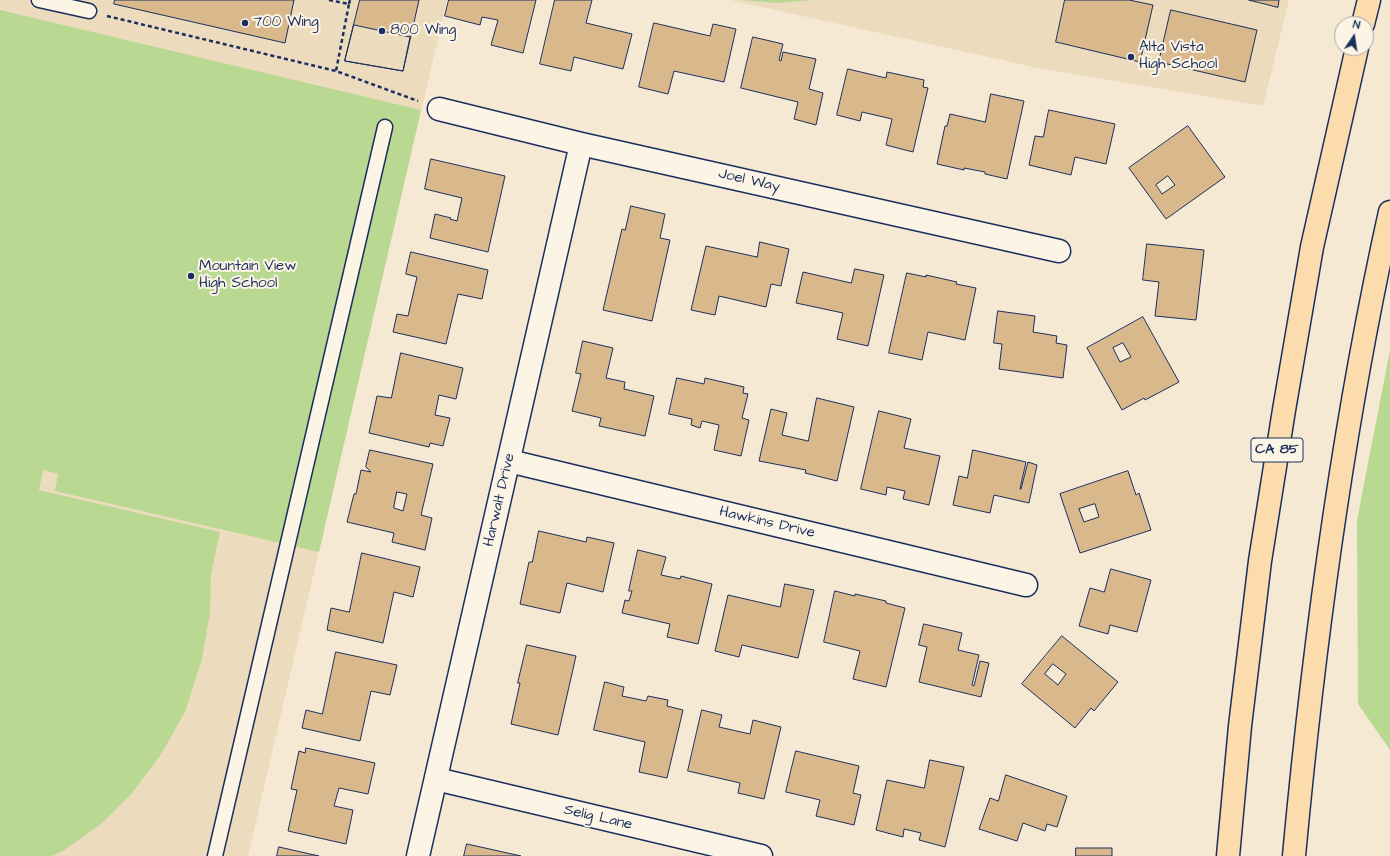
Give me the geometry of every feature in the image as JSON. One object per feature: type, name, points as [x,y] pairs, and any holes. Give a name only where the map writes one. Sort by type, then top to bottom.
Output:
[{"type":"highway","points":[[1365,16],[1369,0]]},
{"type":"highway","name":"CA 85","points":[[1228,856],[1240,726],[1260,562],[1282,418],[1312,247],[1355,56]]},
{"type":"highway","points":[[1294,856],[1305,734],[1326,573],[1351,415],[1380,256],[1390,212]]},
{"type":"street","name":"Joel Way","points":[[439,109],[581,144],[1059,251]]},
{"type":"street","name":"Harwalt Drive","points":[[418,856],[581,144]]},
{"type":"street","name":"Hawkins Drive","points":[[508,461],[1026,585]]},
{"type":"street","name":"Selig Lane","points":[[436,779],[761,856]]},
{"type":"lane","points":[[39,0],[89,11]]},
{"type":"lane","points":[[215,856],[385,127]]},
{"type":"path","points":[[329,0],[349,4]]},
{"type":"path","points":[[336,70],[350,0]]},
{"type":"path","points":[[89,11],[336,70],[439,109]]},
{"type":"shaded area","name":"Mountain View High School","points":[[0,0],[447,0],[248,856],[0,856]]},
{"type":"shaded area","name":"Alta Vista High School","points":[[730,0],[1289,0],[1263,106],[1038,68]]},
{"type":"green space","points":[[742,0],[813,0],[777,3]]},
{"type":"green space","name":"Mountain View High School","points":[[0,10],[421,110],[319,552],[55,491],[58,474],[43,470],[39,490],[220,532],[211,574],[210,612],[202,659],[185,712],[160,756],[132,793],[100,825],[63,851],[52,856],[0,856]]},
{"type":"green space","points":[[1390,350],[1390,750],[1358,704],[1357,520]]},
{"type":"building","name":"700 Wing","points":[[115,0],[294,0],[285,43],[114,4]]},
{"type":"building","name":"800 Wing","points":[[360,0],[419,0],[403,71],[345,61]]},
{"type":"building","points":[[449,0],[536,0],[523,53],[491,45],[498,20],[482,17],[480,25],[445,16]]},
{"type":"building","points":[[555,0],[592,0],[586,23],[632,34],[623,69],[574,57],[571,71],[540,64]]},
{"type":"building","points":[[1065,0],[1129,0],[1153,5],[1140,62],[1056,42]]},
{"type":"building","points":[[1249,0],[1279,0],[1278,7]]},
{"type":"building","points":[[1171,10],[1257,30],[1245,82],[1159,62]]},
{"type":"building","points":[[654,23],[710,36],[713,24],[736,29],[724,82],[674,71],[668,94],[639,87]]},
{"type":"building","points":[[354,25],[410,37],[403,71],[345,61]]},
{"type":"building","points":[[753,37],[783,44],[779,60],[781,61],[783,52],[816,59],[809,89],[823,93],[816,125],[794,119],[798,102],[741,88]]},
{"type":"building","points":[[848,69],[886,78],[887,72],[924,80],[923,87],[928,88],[913,152],[886,145],[892,119],[862,112],[860,121],[837,115]]},
{"type":"building","points":[[991,94],[1024,101],[1007,179],[985,174],[985,172],[964,168],[964,170],[937,164],[945,126],[947,126],[950,114],[985,122]]},
{"type":"building","points":[[1049,110],[1115,124],[1106,164],[1075,157],[1071,175],[1029,165],[1035,136],[1043,137]]},
{"type":"building","points":[[1188,126],[1225,177],[1166,219],[1129,168]],"holes":[[[1168,176],[1175,185],[1162,194],[1156,185]]]},
{"type":"building","points":[[431,159],[505,176],[488,252],[430,238],[435,214],[457,221],[462,198],[425,189]]},
{"type":"building","points":[[631,206],[665,214],[660,238],[670,240],[652,321],[603,310],[622,229],[625,230]]},
{"type":"building","points":[[760,242],[789,249],[781,286],[771,284],[766,307],[719,296],[715,315],[691,310],[706,246],[757,257]]},
{"type":"building","points":[[1147,244],[1204,250],[1196,320],[1155,316],[1159,282],[1143,280]]},
{"type":"building","points":[[411,252],[488,270],[482,299],[458,294],[446,344],[393,332],[397,314],[408,316],[417,277],[406,274]]},
{"type":"building","points":[[855,269],[884,275],[868,346],[837,339],[843,313],[796,303],[803,272],[851,283]]},
{"type":"building","points":[[907,273],[926,277],[926,275],[976,288],[965,340],[928,332],[922,360],[889,353]]},
{"type":"building","points":[[998,311],[1035,316],[1033,332],[1057,336],[1056,343],[1067,345],[1063,378],[999,369],[1002,344],[994,343]]},
{"type":"building","points":[[1143,317],[1179,382],[1122,410],[1087,348]],"holes":[[[1123,343],[1131,357],[1120,362],[1113,348]]]},
{"type":"building","points":[[583,341],[613,348],[606,378],[625,382],[624,389],[654,396],[645,436],[599,426],[601,418],[572,411],[581,374],[576,373]]},
{"type":"building","points":[[401,353],[463,368],[456,399],[439,395],[435,415],[450,418],[443,446],[430,443],[429,447],[369,433],[377,396],[391,398]]},
{"type":"building","points":[[677,378],[704,384],[705,378],[744,387],[743,393],[748,394],[742,418],[749,420],[741,456],[714,450],[719,425],[702,421],[700,428],[691,425],[692,419],[669,414]]},
{"type":"building","points":[[817,398],[854,407],[837,481],[805,473],[806,470],[759,461],[771,409],[787,413],[782,435],[808,441]]},
{"type":"building","points":[[879,411],[911,419],[904,448],[940,456],[929,505],[903,499],[905,491],[887,487],[886,495],[861,489]]},
{"type":"building","points":[[370,450],[433,464],[421,515],[432,518],[425,550],[392,542],[394,533],[347,522],[354,494],[356,494],[361,470],[371,472],[366,467]],"holes":[[[397,492],[407,494],[403,511],[394,508]]]},
{"type":"building","points":[[973,450],[1026,462],[1020,489],[1028,462],[1037,465],[1029,503],[994,495],[990,513],[953,505],[959,476],[967,478]]},
{"type":"building","points":[[1128,471],[1136,495],[1139,493],[1151,530],[1080,553],[1060,494]],"holes":[[[1095,504],[1099,517],[1084,522],[1079,509]]]},
{"type":"building","points":[[539,531],[586,542],[587,537],[614,543],[603,592],[567,583],[560,613],[520,604],[529,562],[532,562]]},
{"type":"building","points":[[638,550],[666,557],[661,575],[680,579],[681,576],[712,584],[698,644],[667,637],[670,624],[622,613],[625,600],[629,601],[632,591],[629,591]]},
{"type":"building","points":[[362,553],[420,567],[413,597],[394,592],[383,643],[327,630],[331,608],[349,612]]},
{"type":"building","points":[[1111,569],[1151,580],[1137,632],[1110,625],[1108,634],[1079,626],[1090,588],[1104,592]]},
{"type":"building","points":[[785,584],[814,590],[798,658],[742,645],[739,657],[715,651],[728,595],[780,607]]},
{"type":"building","points":[[835,591],[886,601],[886,603],[905,608],[886,687],[853,679],[860,651],[824,642]]},
{"type":"building","points":[[924,624],[962,633],[958,650],[979,655],[972,685],[974,686],[980,661],[989,663],[981,697],[919,682],[927,647],[919,645]]},
{"type":"building","points":[[1062,636],[1118,682],[1094,711],[1091,708],[1075,728],[1022,684]],"holes":[[[1053,664],[1066,674],[1058,685],[1045,674]]]},
{"type":"building","points":[[527,645],[576,656],[558,735],[511,724],[520,683],[518,683]]},
{"type":"building","points":[[336,652],[397,665],[390,695],[371,691],[360,741],[302,728],[306,710],[322,714]]},
{"type":"building","points":[[605,682],[624,687],[622,696],[646,701],[648,696],[668,700],[667,706],[683,710],[667,778],[639,772],[645,742],[594,730]]},
{"type":"building","points":[[702,710],[722,715],[719,727],[750,734],[753,720],[781,727],[764,799],[738,793],[740,783],[688,771]]},
{"type":"building","points":[[306,748],[375,763],[368,794],[339,788],[334,806],[353,810],[346,844],[288,831],[297,790],[291,789],[299,751],[305,753]]},
{"type":"building","points":[[796,751],[859,766],[853,793],[861,795],[854,825],[816,816],[820,800],[786,792]]},
{"type":"building","points":[[930,760],[964,767],[945,847],[919,840],[921,833],[904,829],[903,837],[876,830],[887,780],[924,788]]},
{"type":"building","points":[[1006,775],[1067,796],[1057,827],[1047,824],[1045,831],[1023,823],[1017,841],[979,829],[990,798],[998,801]]},
{"type":"building","points":[[467,844],[521,856],[464,856]]},
{"type":"building","points":[[279,847],[319,856],[277,856]]},
{"type":"building","points":[[1076,848],[1112,848],[1112,856],[1076,856]]},
{"type":"place","name":"700 Wing","points":[[245,23]]},
{"type":"place","name":"800 Wing","points":[[382,31]]},
{"type":"place","name":"Alta Vista High School","points":[[1131,57]]},
{"type":"place","name":"Mountain View High School","points":[[191,276]]}]
